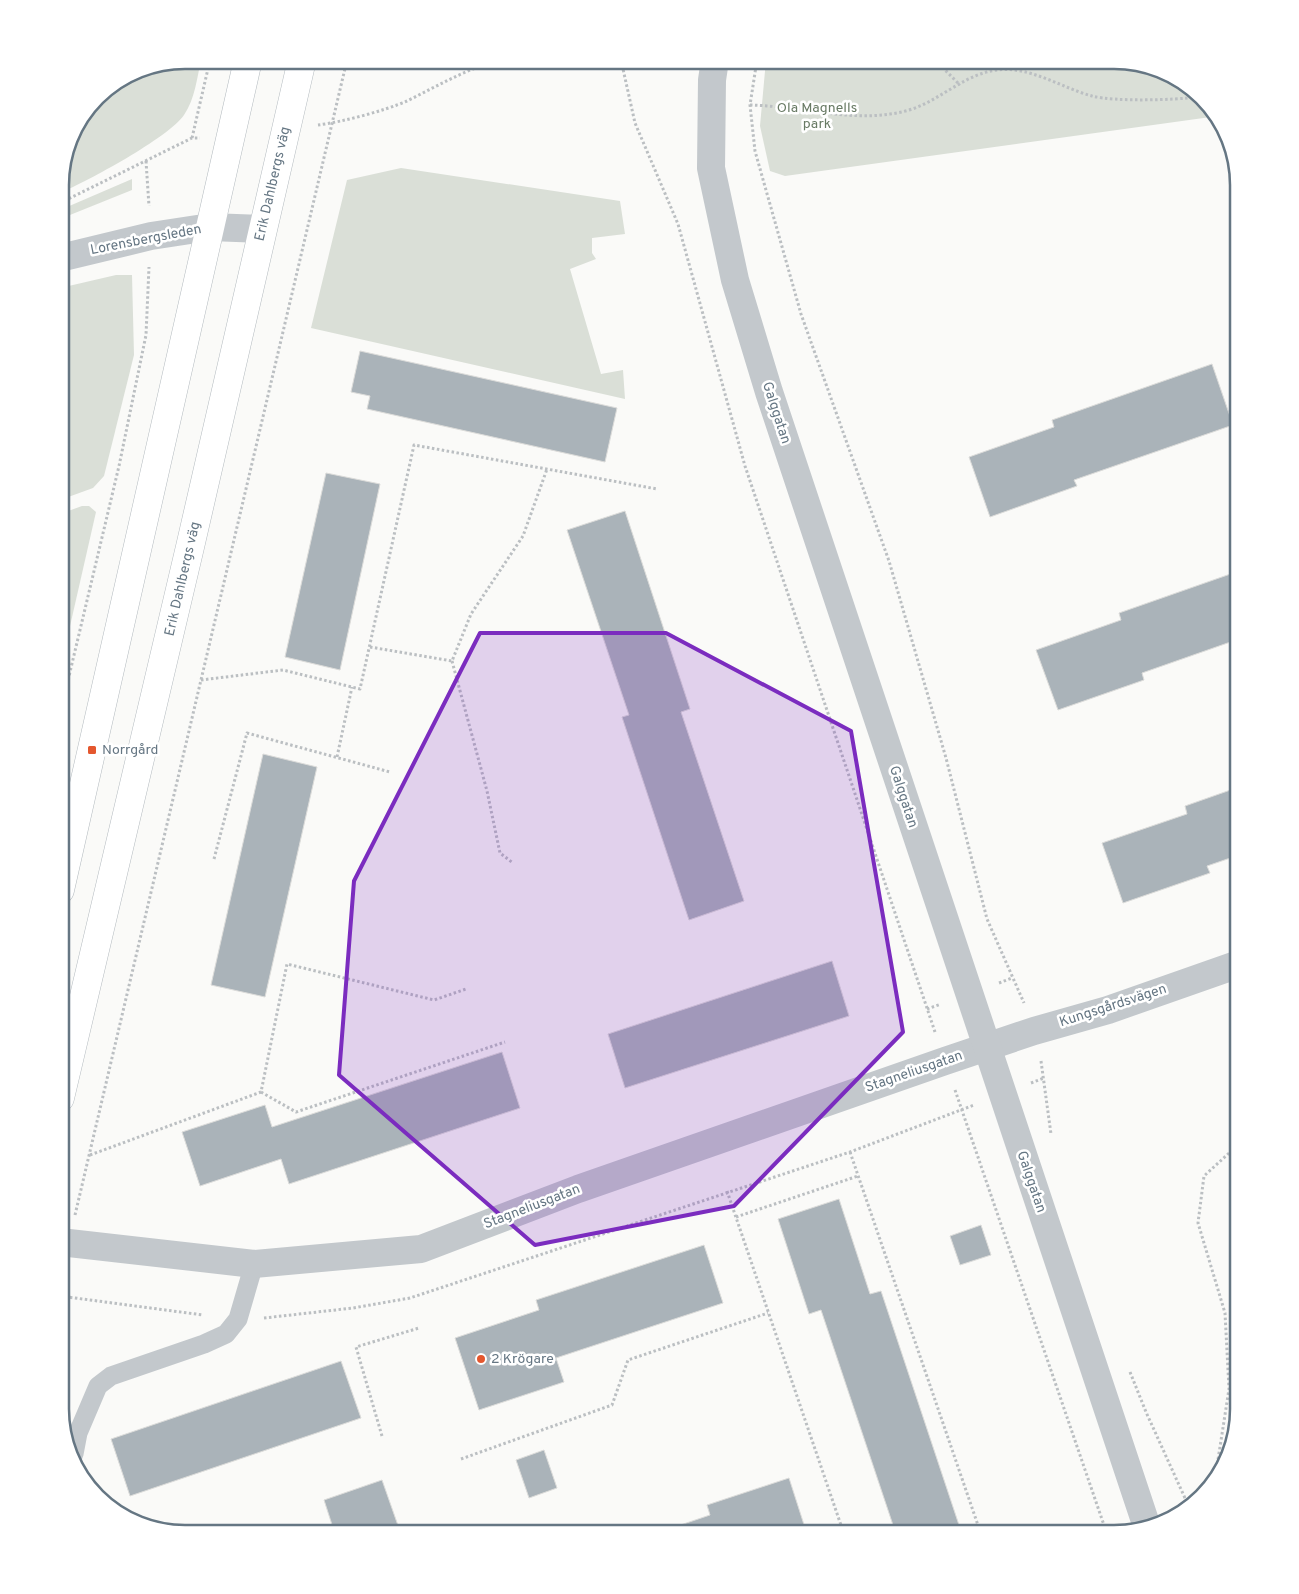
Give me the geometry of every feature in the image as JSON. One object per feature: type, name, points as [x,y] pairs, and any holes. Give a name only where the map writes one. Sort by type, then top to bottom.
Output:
[{"type":"main road","points":[[69,850],[246,69]]},
{"type":"main road","name":"Erik Dahlbergs väg","points":[[69,1060],[300,69]]},
{"type":"street","name":"Galggatan","points":[[714,69],[711,168],[734,280],[768,392],[1145,1521]]},
{"type":"street","name":"Lorensbergsleden","points":[[69,256],[151,236],[210,227],[262,229]]},
{"type":"street","name":"Kungsgårdsvägen","points":[[986,1047],[1034,1030],[1108,1010],[1230,967]]},
{"type":"street","name":"Stagneliusgatan","points":[[69,1243],[254,1264],[421,1249],[578,1190],[986,1047]]},
{"type":"lane","points":[[75,1446],[78,1433],[98,1386],[111,1376],[204,1344],[226,1334],[238,1318],[254,1264]]},
{"type":"path","points":[[69,199],[192,138],[208,69]]},
{"type":"path","points":[[69,1225],[89,1155],[345,69]]},
{"type":"path","points":[[332,124],[405,102],[468,69]]},
{"type":"path","points":[[623,69],[635,123],[678,224],[745,466],[945,1061],[1104,1525]]},
{"type":"path","points":[[756,69],[750,105],[755,151],[801,314],[889,561],[946,758],[987,919],[1027,1008],[1034,1030],[1042,1064],[1053,1141]]},
{"type":"path","points":[[944,69],[960,84]]},
{"type":"path","points":[[750,105],[782,106],[879,116],[910,110],[980,74],[998,70],[1016,70],[1094,97],[1191,98]]},
{"type":"path","points":[[69,676],[119,466],[144,344],[148,285]]},
{"type":"path","points":[[201,680],[283,670],[360,689],[414,445],[657,489]]},
{"type":"path","points":[[513,863],[500,853],[452,661],[470,614],[524,536],[547,469]]},
{"type":"path","points":[[370,647],[452,661]]},
{"type":"path","points":[[337,757],[352,687]]},
{"type":"path","points":[[214,859],[247,733],[390,772]]},
{"type":"path","points":[[261,1092],[287,964],[434,1000],[466,989]]},
{"type":"path","points":[[89,1155],[261,1092],[296,1112],[505,1042]]},
{"type":"path","points":[[410,1298],[726,1191],[850,1152],[962,1110]]},
{"type":"path","points":[[850,1152],[978,1525]]},
{"type":"path","points":[[1218,1461],[1229,1389],[1225,1313],[1198,1223],[1204,1176],[1230,1152]]},
{"type":"path","points":[[736,1217],[858,1176]]},
{"type":"path","points":[[726,1191],[841,1525]]},
{"type":"path","points":[[461,1459],[612,1405],[628,1360],[768,1313]]},
{"type":"path","points":[[382,1436],[356,1347],[419,1328]]},
{"type":"path","points":[[1129,1368],[1146,1412],[1186,1500]]},
{"type":"highlighted area","points":[[480,633],[666,633],[851,731],[903,1032],[734,1206],[535,1245],[339,1075],[354,881]]},
{"type":"green space","points":[[199,69],[188,109],[175,124],[145,147],[69,189],[70,170],[78,140],[88,120],[108,98],[120,88],[148,75],[170,70]]},
{"type":"green space","name":"Ola Magnells park","points":[[765,69],[1122,69],[1151,75],[1172,84],[1191,98],[1209,117],[785,176],[770,171],[760,126]]},
{"type":"green space","points":[[401,168],[620,201],[625,234],[592,238],[592,253],[596,259],[570,269],[601,374],[623,370],[625,399],[311,328],[347,180]]},
{"type":"green space","points":[[132,179],[132,190],[69,215],[69,206]]},
{"type":"green space","points":[[116,275],[132,275],[134,355],[104,476],[93,488],[69,497],[69,286]]},
{"type":"green space","points":[[82,506],[89,506],[96,512],[69,630],[69,511]]},
{"type":"building","points":[[360,351],[617,408],[605,462],[367,409],[370,396],[351,392]]},
{"type":"building","points":[[1212,364],[1230,416],[1230,426],[1074,480],[1077,486],[990,517],[969,457],[1054,427],[1052,420]]},
{"type":"building","points":[[326,473],[380,484],[340,670],[285,657]]},
{"type":"building","points":[[625,511],[690,709],[681,712],[744,901],[689,920],[622,717],[629,715],[567,530]]},
{"type":"building","points":[[1230,574],[1230,642],[1142,673],[1144,680],[1058,710],[1036,650],[1121,620],[1119,613]]},
{"type":"building","points":[[263,754],[317,767],[265,997],[211,985]]},
{"type":"building","points":[[1230,790],[1230,858],[1207,866],[1210,873],[1123,903],[1102,843],[1187,814],[1185,806]]},
{"type":"building","points":[[832,961],[849,1016],[625,1088],[608,1034]]},
{"type":"building","points":[[502,1052],[520,1108],[289,1184],[281,1159],[200,1186],[182,1132],[265,1105],[272,1127]]},
{"type":"building","points":[[839,1199],[870,1294],[881,1291],[959,1525],[893,1525],[821,1310],[809,1314],[778,1219]]},
{"type":"building","points":[[981,1225],[991,1255],[960,1265],[950,1236]]},
{"type":"building","points":[[704,1245],[723,1303],[556,1358],[564,1382],[479,1410],[455,1338],[539,1310],[536,1300]]},
{"type":"building","points":[[341,1361],[361,1418],[130,1496],[111,1439]]},
{"type":"building","points":[[544,1450],[557,1488],[529,1498],[516,1460]]},
{"type":"building","points":[[789,1478],[804,1525],[681,1525],[710,1515],[707,1505]]},
{"type":"building","points":[[382,1480],[398,1525],[332,1525],[324,1500]]},
{"type":"place","name":"Norrgård","points":[[92,750]]},
{"type":"place","name":"2 Krögare","points":[[481,1359]]}]
